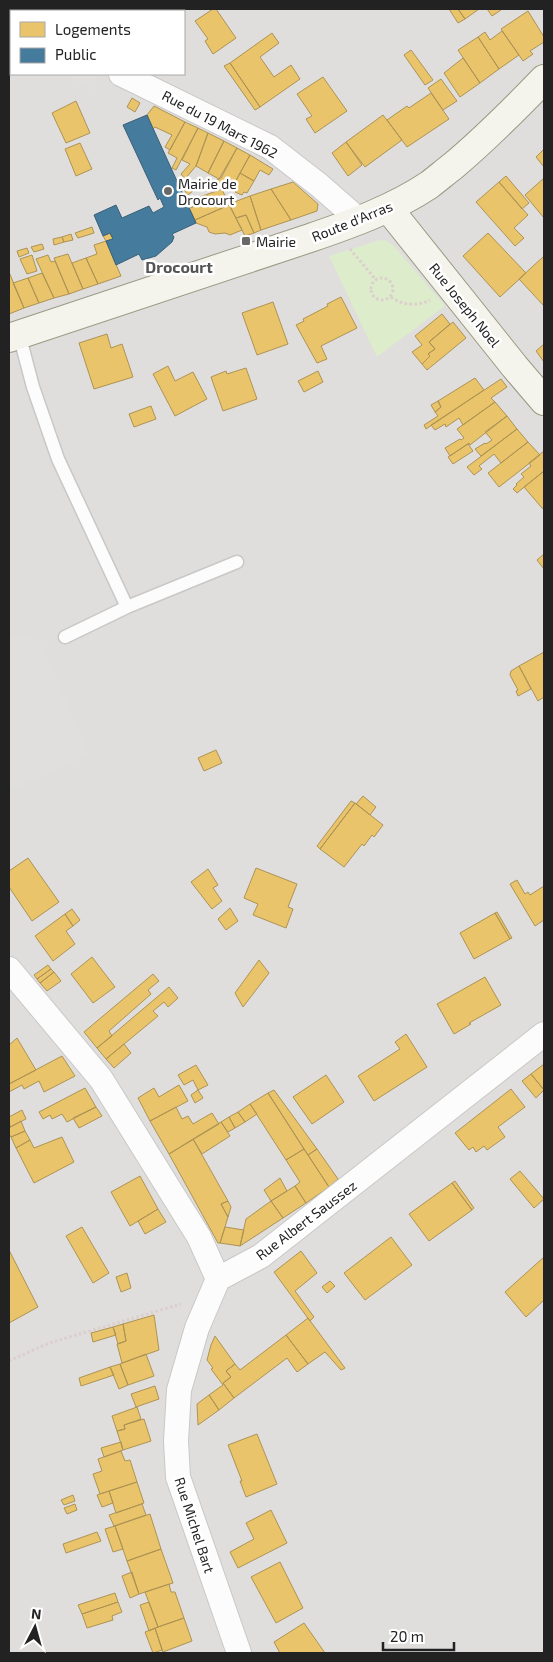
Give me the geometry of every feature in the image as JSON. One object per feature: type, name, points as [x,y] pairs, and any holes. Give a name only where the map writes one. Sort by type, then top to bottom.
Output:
[{"type":"main road","name":"Route d'Arras","points":[[14,336],[334,230],[388,208],[429,185],[505,119],[544,79]]},
{"type":"main road","name":"Rue Joseph Noel","points":[[388,208],[544,402]]},
{"type":"street","name":"Rue du 19 Mars 1962","points":[[123,75],[270,147],[320,185],[360,220]]},
{"type":"street","points":[[9,969],[100,1079],[199,1237],[218,1279]]},
{"type":"street","name":"Rue Albert Saussez","points":[[218,1279],[261,1256],[544,1034]]},
{"type":"street","name":"Rue Michel Bart","points":[[218,1279],[197,1328],[179,1390],[176,1441],[178,1477],[239,1653]]},
{"type":"lane","points":[[14,336],[58,459],[127,607]]},
{"type":"lane","points":[[65,637],[127,607],[236,562]]},
{"type":"path","points":[[334,230],[376,280]]},
{"type":"path","points":[[383,278],[389,281],[393,290],[391,297],[384,300],[374,297],[371,290],[376,280],[383,278]]},
{"type":"path","points":[[391,297],[398,302],[420,303],[428,301],[448,283]]},
{"type":"path","points":[[9,1361],[49,1343],[188,1303],[206,1305]]},
{"type":"shaded area","points":[[9,9],[544,9],[544,1653],[9,1653]]},
{"type":"shaded area","points":[[67,75],[100,75],[91,91]]},
{"type":"shaded area","points":[[16,636],[40,641],[90,755],[9,791],[9,638]]},
{"type":"green space","points":[[380,240],[387,241],[394,246],[445,306],[377,357],[329,256]]},
{"type":"building: Logements","points":[[164,9],[165,10],[142,10]]},
{"type":"building: Logements","points":[[216,9],[236,38],[213,54],[205,41],[208,39],[195,21]]},
{"type":"building: Logements","points":[[449,9],[458,9],[465,19],[458,23]]},
{"type":"building: Logements","points":[[458,9],[479,9],[465,19]]},
{"type":"building: Logements","points":[[487,9],[501,9],[501,10],[492,16]]},
{"type":"building: Logements","points":[[528,11],[544,37],[544,42],[530,51],[533,54],[523,61],[501,29]]},
{"type":"building: Logements","points":[[502,31],[519,55],[499,69],[478,37],[485,32],[490,40]]},
{"type":"building: Logements","points":[[272,33],[279,43],[260,57],[274,77],[291,65],[300,79],[260,107],[230,63]]},
{"type":"building: Logements","points":[[478,37],[499,69],[480,83],[458,50]]},
{"type":"building: Logements","points":[[411,50],[433,80],[425,85],[404,55]]},
{"type":"building: Logements","points":[[463,58],[480,83],[460,97],[444,73]]},
{"type":"building: Logements","points":[[230,63],[260,107],[255,110],[224,66]]},
{"type":"building: Logements","points":[[323,77],[347,111],[315,133],[306,119],[312,116],[297,94]]},
{"type":"building: Logements","points":[[441,79],[457,101],[443,110],[428,88]]},
{"type":"building: Logements","points":[[431,93],[449,119],[407,147],[387,120]]},
{"type":"building: Logements","points":[[132,98],[140,103],[135,112],[127,107]]},
{"type":"building: Logements","points":[[76,101],[90,133],[66,143],[52,113]]},
{"type":"building: Logements","points":[[154,106],[185,122],[170,150],[165,147],[172,135],[155,127],[153,129],[147,115]]},
{"type":"building: Logements","points":[[383,115],[402,140],[365,167],[346,142]]},
{"type":"building: Logements","points":[[185,122],[198,128],[176,170],[172,168],[177,158],[168,153]]},
{"type":"building: Logements","points":[[198,128],[208,133],[196,166],[185,179],[181,174],[190,164],[182,160]]},
{"type":"building: Logements","points":[[208,133],[224,141],[208,173],[196,166]]},
{"type":"building: Logements","points":[[224,141],[237,148],[219,179],[208,173]]},
{"type":"building: Logements","points":[[346,142],[362,165],[348,176],[332,153]]},
{"type":"building: Logements","points":[[80,143],[92,169],[76,176],[65,149]]},
{"type":"building: Logements","points":[[237,148],[250,155],[233,186],[223,181],[205,191],[203,187],[221,178]]},
{"type":"building: Logements","points":[[544,149],[544,167],[536,157]]},
{"type":"building: Logements","points":[[250,155],[273,169],[269,175],[260,170],[254,181],[240,173]]},
{"type":"building: Logements","points":[[240,173],[254,181],[247,193],[244,192],[242,195],[235,192],[237,188],[233,186]]},
{"type":"building: Logements","points":[[506,176],[529,203],[522,209],[499,182]]},
{"type":"building: Logements","points":[[544,178],[544,218],[525,195]]},
{"type":"building: Logements","points":[[197,181],[200,185],[188,195],[184,190]]},
{"type":"building: Logements","points":[[293,182],[318,204],[317,211],[291,220],[271,189]]},
{"type":"building: Logements","points":[[499,182],[528,215],[514,228],[524,238],[515,246],[476,202]]},
{"type":"building: Logements","points":[[222,189],[225,196],[189,208],[186,202]]},
{"type":"building: Logements","points":[[271,189],[291,220],[261,230],[250,196]]},
{"type":"building: Logements","points":[[225,196],[229,205],[195,220],[189,208]]},
{"type":"building: Logements","points":[[250,196],[261,230],[254,233],[246,215],[236,218],[229,204]]},
{"type":"building: Logements","points":[[229,205],[242,230],[230,235],[225,233],[215,234],[209,232],[207,227],[196,223],[195,220]]},
{"type":"building: Logements","points":[[246,215],[254,233],[245,236],[236,218]]},
{"type":"building: Logements","points":[[92,227],[94,233],[78,238],[75,233]]},
{"type":"building: Logements","points":[[110,233],[113,239],[106,241],[103,236]]},
{"type":"building: Logements","points":[[488,233],[526,273],[500,297],[463,256]]},
{"type":"building: Logements","points":[[71,234],[73,240],[64,242],[62,237]]},
{"type":"building: Logements","points":[[62,237],[64,242],[54,245],[53,239]]},
{"type":"building: Logements","points":[[106,241],[121,276],[98,284],[86,258],[97,254],[94,245]]},
{"type":"building: Logements","points":[[42,244],[44,249],[34,252],[31,247]]},
{"type":"building: Logements","points":[[27,248],[29,253],[19,257],[17,251]]},
{"type":"building: Logements","points":[[68,254],[83,289],[69,294],[54,258]]},
{"type":"building: Logements","points":[[32,255],[37,271],[27,274],[20,259]]},
{"type":"building: Logements","points":[[48,255],[51,262],[55,261],[69,294],[54,298],[36,259]]},
{"type":"building: Logements","points":[[544,256],[544,306],[519,279]]},
{"type":"building: Logements","points":[[86,258],[98,284],[83,289],[72,263]]},
{"type":"building: Logements","points":[[9,272],[24,308],[9,314]]},
{"type":"building: Logements","points":[[42,273],[54,298],[39,303],[28,278]]},
{"type":"building: Logements","points":[[28,278],[39,303],[24,308],[13,283]]},
{"type":"building: Logements","points":[[341,297],[357,328],[321,346],[327,359],[317,363],[296,325]]},
{"type":"building: Logements","points":[[273,302],[288,344],[257,355],[242,313]]},
{"type":"building: Logements","points":[[442,314],[450,324],[429,342],[435,349],[428,354],[430,356],[422,364],[412,352],[422,345],[415,336]]},
{"type":"building: Logements","points":[[453,322],[466,338],[427,370],[422,364],[430,356],[428,354],[435,349],[429,342]]},
{"type":"building: Logements","points":[[107,334],[111,348],[122,344],[133,377],[94,389],[79,343]]},
{"type":"building: Logements","points":[[544,344],[544,362],[536,351]]},
{"type":"building: Logements","points":[[168,366],[175,381],[193,372],[207,399],[175,416],[153,374]]},
{"type":"building: Logements","points":[[246,368],[257,399],[223,411],[211,377],[226,371],[227,374]]},
{"type":"building: Logements","points":[[318,371],[323,382],[304,392],[298,381]]},
{"type":"building: Logements","points":[[475,378],[484,390],[426,429],[424,425],[438,416],[435,412],[441,407],[438,401]]},
{"type":"building: Logements","points":[[501,379],[507,387],[491,398],[495,402],[463,425],[459,418],[446,427],[445,424],[435,430],[431,425]]},
{"type":"building: Logements","points":[[438,401],[441,407],[435,412],[431,405]]},
{"type":"building: Logements","points":[[495,402],[507,416],[470,445],[469,443],[450,456],[445,448],[464,438],[457,429]]},
{"type":"building: Logements","points":[[151,406],[156,419],[134,427],[129,414]]},
{"type":"building: Logements","points":[[507,416],[517,429],[481,456],[475,449],[492,440],[485,432]]},
{"type":"building: Logements","points":[[517,429],[528,442],[501,463],[494,454],[479,466],[482,469],[474,475],[467,467]]},
{"type":"building: Logements","points":[[528,442],[540,455],[499,487],[488,473]]},
{"type":"building: Logements","points":[[468,444],[473,451],[453,464],[448,457]]},
{"type":"building: Logements","points":[[544,451],[544,471],[517,493],[513,489],[524,477],[521,474],[531,466],[529,463]]},
{"type":"building: Logements","points":[[544,471],[544,509],[524,487]]},
{"type":"building: Logements","points":[[544,554],[544,569],[537,560]]},
{"type":"building: Logements","points":[[544,652],[544,697],[538,701],[519,666]]},
{"type":"building: Logements","points":[[519,666],[531,689],[518,696],[516,691],[518,690],[510,675],[511,671]]},
{"type":"building: Logements","points":[[216,750],[222,763],[204,771],[198,758]]},
{"type":"building: Logements","points":[[363,796],[376,807],[370,815],[356,804]]},
{"type":"building: Logements","points":[[351,801],[355,803],[320,849],[317,846]]},
{"type":"building: Logements","points":[[355,803],[383,825],[374,837],[372,835],[364,846],[362,844],[344,867],[320,849]]},
{"type":"building: Logements","points":[[28,858],[59,902],[32,921],[9,887],[9,871]]},
{"type":"building: Logements","points":[[256,868],[297,884],[288,907],[293,909],[286,928],[253,915],[258,904],[244,898]]},
{"type":"building: Logements","points":[[208,869],[218,885],[213,888],[222,901],[212,909],[191,882]]},
{"type":"building: Logements","points":[[517,880],[525,894],[528,892],[530,895],[544,886],[544,920],[535,926],[510,884]]},
{"type":"building: Logements","points":[[230,908],[238,921],[226,930],[218,919]]},
{"type":"building: Logements","points":[[72,909],[80,920],[73,926],[65,914]]},
{"type":"building: Logements","points":[[497,912],[512,938],[510,939],[495,913]]},
{"type":"building: Logements","points":[[495,913],[510,939],[474,959],[460,933]]},
{"type":"building: Logements","points":[[65,914],[73,926],[66,931],[75,944],[53,961],[35,936]]},
{"type":"building: Logements","points":[[92,957],[115,987],[93,1003],[71,974]]},
{"type":"building: Logements","points":[[259,960],[269,973],[243,1007],[235,993]]},
{"type":"building: Logements","points":[[48,965],[51,969],[37,979],[34,975]]},
{"type":"building: Logements","points":[[51,969],[54,972],[40,983],[37,979]]},
{"type":"building: Logements","points":[[54,972],[61,981],[47,991],[40,983]]},
{"type":"building: Logements","points":[[153,974],[159,981],[148,990],[151,994],[109,1031],[112,1036],[97,1048],[84,1032]]},
{"type":"building: Logements","points":[[485,977],[501,1005],[454,1034],[437,1004]]},
{"type":"building: Logements","points":[[169,987],[178,998],[168,1007],[164,1002],[153,1011],[158,1016],[106,1059],[97,1048]]},
{"type":"building: Logements","points":[[406,1034],[427,1067],[374,1101],[358,1076],[400,1049],[395,1042]]},
{"type":"building: Logements","points":[[17,1038],[36,1070],[9,1084],[9,1045]]},
{"type":"building: Logements","points":[[124,1044],[131,1053],[114,1068],[106,1059]]},
{"type":"building: Logements","points":[[62,1056],[75,1076],[44,1092],[39,1081],[24,1089],[22,1085],[9,1092],[9,1084]]},
{"type":"building: Logements","points":[[544,1064],[544,1090],[531,1074]]},
{"type":"building: Logements","points":[[196,1065],[208,1085],[198,1090],[193,1080],[184,1085],[178,1075]]},
{"type":"building: Logements","points":[[531,1074],[544,1090],[536,1098],[522,1081]]},
{"type":"building: Logements","points":[[326,1075],[344,1102],[312,1124],[293,1097]]},
{"type":"building: Logements","points":[[179,1085],[188,1101],[150,1121],[138,1098],[154,1088],[159,1097]]},
{"type":"building: Logements","points":[[85,1088],[96,1107],[67,1122],[62,1114],[52,1119],[50,1115],[43,1119],[39,1112]]},
{"type":"building: Logements","points":[[511,1089],[525,1107],[498,1127],[505,1137],[487,1150],[484,1146],[476,1152],[473,1147],[469,1150],[455,1133]]},
{"type":"building: Logements","points":[[198,1090],[203,1098],[195,1103],[191,1095]]},
{"type":"building: Logements","points":[[274,1090],[317,1149],[308,1155],[268,1093]]},
{"type":"building: Logements","points":[[268,1093],[304,1149],[286,1160],[250,1104]]},
{"type":"building: Logements","points":[[250,1104],[257,1114],[245,1122],[238,1112]]},
{"type":"building: Logements","points":[[96,1107],[102,1116],[79,1128],[73,1118]]},
{"type":"building: Logements","points":[[176,1107],[182,1119],[188,1116],[193,1124],[212,1113],[219,1124],[169,1154],[150,1121]]},
{"type":"building: Logements","points":[[22,1110],[26,1119],[10,1127],[9,1117]]},
{"type":"building: Logements","points":[[238,1112],[245,1122],[235,1128],[229,1117]]},
{"type":"building: Logements","points":[[229,1117],[235,1128],[228,1132],[221,1122]]},
{"type":"building: Logements","points":[[21,1121],[25,1131],[11,1137],[9,1128]]},
{"type":"building: Logements","points":[[221,1122],[230,1136],[202,1154],[193,1139]]},
{"type":"building: Logements","points":[[25,1131],[30,1140],[16,1148],[11,1137]]},
{"type":"building: Logements","points":[[62,1137],[74,1162],[34,1183],[16,1148],[30,1140],[34,1148]]},
{"type":"building: Logements","points":[[193,1139],[228,1201],[221,1204],[228,1217],[220,1243],[218,1243],[169,1154]]},
{"type":"building: Logements","points":[[304,1149],[329,1187],[306,1203],[295,1186],[300,1182],[286,1160]]},
{"type":"building: Logements","points":[[317,1149],[338,1179],[329,1187],[308,1155]]},
{"type":"building: Logements","points":[[520,1171],[544,1199],[534,1208],[510,1179]]},
{"type":"building: Logements","points":[[140,1176],[158,1209],[130,1226],[111,1192]]},
{"type":"building: Logements","points":[[280,1178],[287,1191],[271,1201],[264,1190]]},
{"type":"building: Logements","points":[[455,1181],[474,1208],[472,1210],[452,1183]]},
{"type":"building: Logements","points":[[452,1183],[472,1210],[429,1241],[409,1214]]},
{"type":"building: Logements","points":[[295,1186],[306,1203],[283,1218],[271,1201]]},
{"type":"building: Logements","points":[[228,1201],[231,1207],[228,1217],[221,1204]]},
{"type":"building: Logements","points":[[271,1201],[283,1218],[240,1246],[246,1219]]},
{"type":"building: Logements","points":[[158,1209],[166,1222],[145,1234],[138,1221]]},
{"type":"building: Logements","points":[[82,1227],[109,1273],[93,1283],[66,1236]]},
{"type":"building: Logements","points":[[225,1227],[244,1230],[240,1246],[220,1243]]},
{"type":"building: Logements","points":[[391,1237],[412,1265],[365,1300],[344,1273]]},
{"type":"building: Logements","points":[[9,1250],[38,1307],[9,1323]]},
{"type":"building: Logements","points":[[301,1251],[317,1273],[295,1291],[314,1317],[310,1321],[274,1272]]},
{"type":"building: Logements","points":[[544,1257],[544,1300],[526,1317],[505,1292]]},
{"type":"building: Logements","points":[[127,1273],[131,1288],[121,1292],[116,1277]]},
{"type":"building: Logements","points":[[330,1281],[335,1286],[327,1293],[322,1287]]},
{"type":"building: Logements","points":[[154,1315],[159,1350],[122,1363],[117,1344],[126,1341],[123,1324]]},
{"type":"building: Logements","points":[[308,1318],[345,1368],[341,1370],[325,1352],[308,1364],[286,1335]]},
{"type":"building: Logements","points":[[123,1324],[126,1341],[118,1344],[113,1327]]},
{"type":"building: Logements","points":[[113,1327],[116,1335],[93,1342],[91,1333]]},
{"type":"building: Logements","points":[[286,1335],[308,1364],[297,1372],[287,1358],[234,1398],[223,1383],[231,1377],[226,1371],[235,1364],[240,1370]]},
{"type":"building: Logements","points":[[215,1336],[235,1364],[226,1371],[231,1377],[223,1383],[234,1398],[219,1410],[209,1395],[223,1385],[207,1360]]},
{"type":"building: Logements","points":[[146,1354],[154,1376],[128,1385],[120,1364]]},
{"type":"building: Logements","points":[[120,1364],[128,1385],[119,1389],[110,1367]]},
{"type":"building: Logements","points":[[110,1367],[114,1375],[81,1386],[79,1378]]},
{"type":"building: Logements","points":[[155,1386],[159,1399],[136,1407],[131,1394]]},
{"type":"building: Logements","points":[[209,1395],[219,1410],[198,1425],[197,1404]]},
{"type":"building: Logements","points":[[137,1407],[141,1419],[124,1425],[125,1429],[117,1431],[112,1416]]},
{"type":"building: Logements","points":[[144,1419],[151,1441],[123,1450],[117,1431],[125,1429],[124,1425]]},
{"type":"building: Logements","points":[[257,1434],[277,1484],[246,1497],[228,1445]]},
{"type":"building: Logements","points":[[121,1442],[123,1450],[104,1457],[101,1448]]},
{"type":"building: Logements","points":[[121,1451],[125,1461],[130,1460],[137,1482],[100,1494],[93,1474],[102,1471],[98,1459]]},
{"type":"building: Logements","points":[[137,1482],[144,1503],[116,1513],[109,1491]]},
{"type":"building: Logements","points":[[109,1491],[113,1503],[102,1507],[97,1495]]},
{"type":"building: Logements","points":[[73,1495],[75,1501],[64,1505],[61,1500]]},
{"type":"building: Logements","points":[[75,1504],[77,1510],[67,1514],[64,1508]]},
{"type":"building: Logements","points":[[142,1504],[146,1515],[114,1526],[109,1515]]},
{"type":"building: Logements","points":[[271,1510],[287,1543],[238,1568],[230,1552],[254,1539],[246,1523]]},
{"type":"building: Logements","points":[[150,1514],[161,1549],[127,1561],[115,1526]]},
{"type":"building: Logements","points":[[115,1526],[123,1549],[113,1552],[105,1529]]},
{"type":"building: Logements","points":[[97,1532],[101,1541],[66,1553],[63,1544]]},
{"type":"building: Logements","points":[[161,1549],[173,1583],[139,1594],[127,1561]]},
{"type":"building: Logements","points":[[280,1562],[303,1608],[276,1623],[251,1577]]},
{"type":"building: Logements","points":[[132,1572],[139,1594],[130,1598],[122,1576]]},
{"type":"building: Logements","points":[[169,1584],[171,1592],[175,1592],[184,1618],[158,1627],[145,1592]]},
{"type":"building: Logements","points":[[115,1593],[118,1602],[82,1614],[78,1605]]},
{"type":"building: Logements","points":[[118,1602],[122,1612],[112,1616],[113,1620],[87,1628],[82,1614]]},
{"type":"building: Logements","points":[[149,1602],[158,1627],[149,1631],[140,1605]]},
{"type":"building: Logements","points":[[184,1618],[192,1641],[163,1652],[155,1628]]},
{"type":"building: Logements","points":[[304,1623],[325,1653],[280,1653],[274,1642]]},
{"type":"building: Logements","points":[[155,1628],[162,1650],[153,1653],[145,1632]]},
{"type":"building: Public","name":"Mairie de Drocourt","points":[[147,115],[196,223],[172,234],[174,237],[172,242],[156,256],[142,260],[139,254],[116,265],[106,241],[113,239],[110,233],[103,236],[94,215],[116,205],[122,218],[149,206],[153,213],[164,207],[160,198],[158,200],[123,125]]},
{"type":"place","name":"Mairie de Drocourt","points":[[168,191]]},
{"type":"place","name":"Mairie","points":[[246,241]]},
{"type":"district","name":"Drocourt","points":[[179,266]]}]
